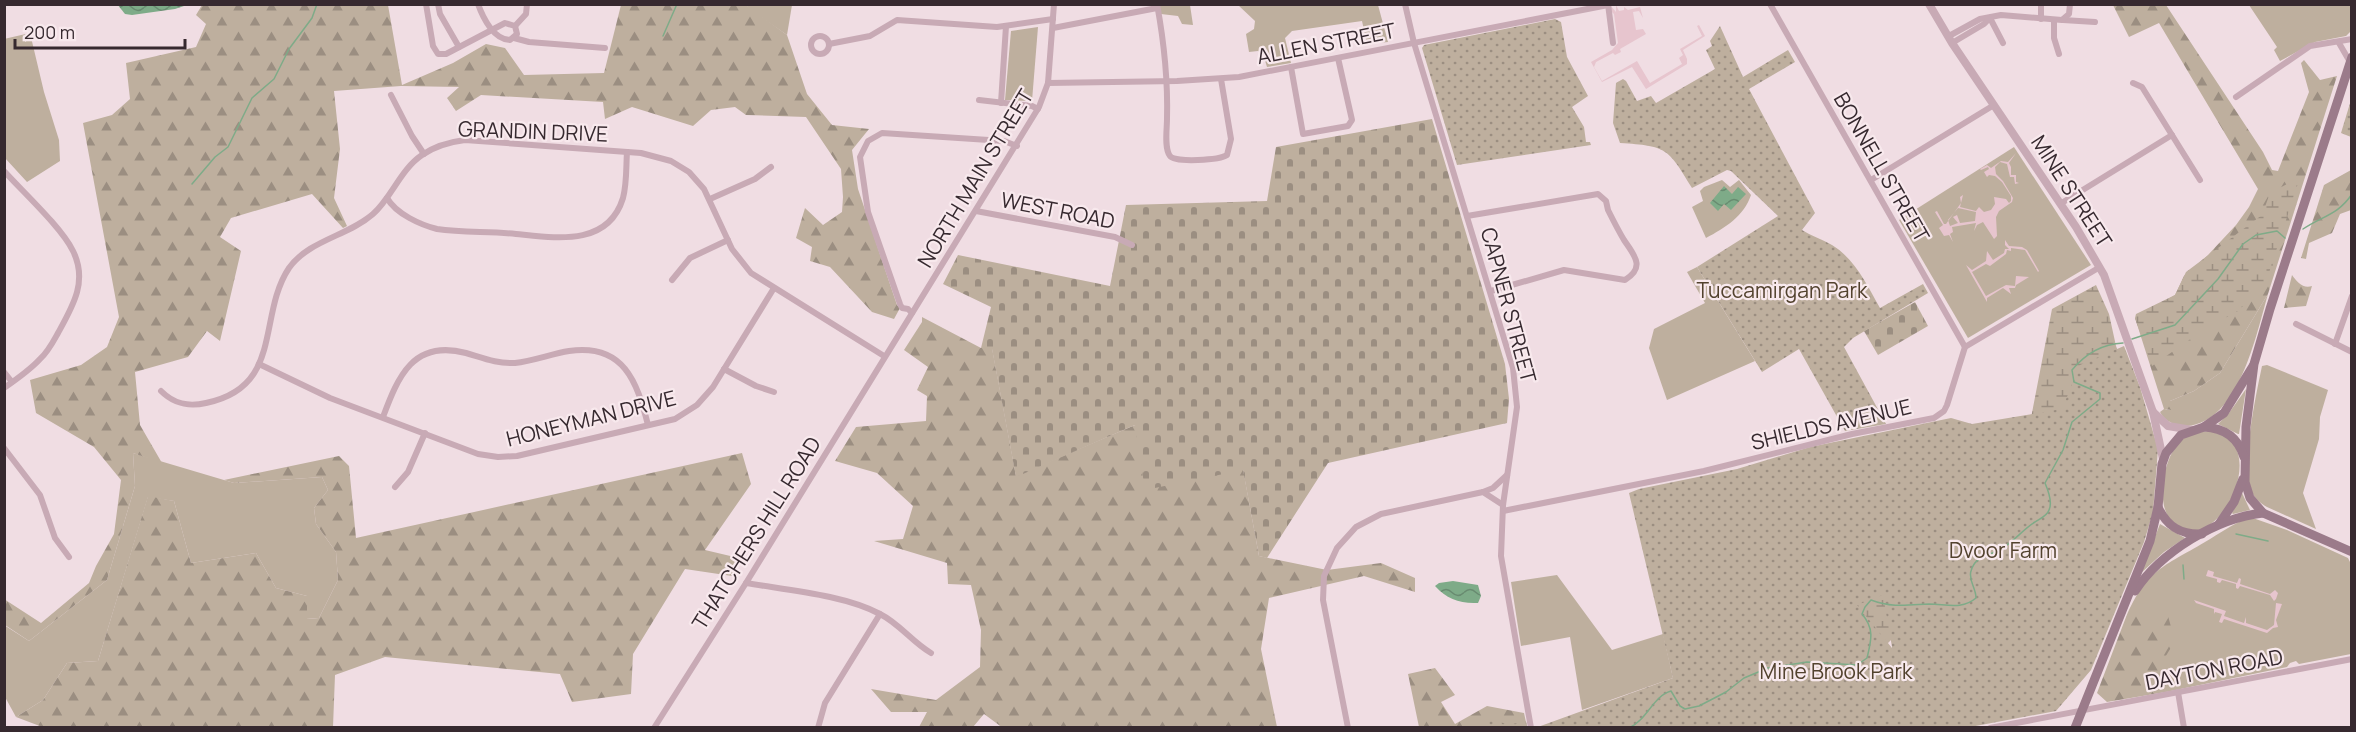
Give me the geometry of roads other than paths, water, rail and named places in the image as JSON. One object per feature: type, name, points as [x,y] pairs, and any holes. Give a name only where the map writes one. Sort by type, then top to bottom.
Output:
[{"type":"main road","points":[[2351,60],[2254,364],[2247,412],[2245,472],[2248,494],[2262,513],[2352,552]]},
{"type":"main road","points":[[2075,728],[2150,541],[2158,507],[2163,460],[2175,441],[2192,430],[2204,427],[2224,413],[2254,364]]},
{"type":"main road","points":[[2204,427],[2228,433],[2240,446],[2245,459]]},
{"type":"main road","points":[[2217,526],[2234,502],[2245,472]]},
{"type":"main road","points":[[2158,507],[2162,517],[2175,529],[2189,534],[2202,534]]},
{"type":"main road","points":[[2125,606],[2148,573],[2163,559],[2217,526],[2239,516],[2262,513]]},
{"type":"street","points":[[426,4],[435,51],[438,54],[446,54],[505,22],[515,27],[517,34],[514,38]]},
{"type":"street","points":[[438,4],[440,15],[459,47]]},
{"type":"street","points":[[478,4],[498,36],[506,40],[514,38],[529,42],[604,48]]},
{"type":"street","points":[[515,27],[526,14],[527,4]]},
{"type":"street","name":"NORTH MAIN STREET","points":[[884,356],[1038,109],[1048,83],[1054,4]]},
{"type":"street","name":"CAPNER STREET","points":[[1405,4],[1414,43],[1513,368],[1517,394],[1500,541],[1502,572],[1531,728]]},
{"type":"street","name":"BONNELL STREET","points":[[1770,4],[1965,347]]},
{"type":"street","name":"MINE STREET","points":[[1929,4],[2100,267],[2127,334],[2154,412],[2163,460]]},
{"type":"street","points":[[2041,4],[2041,19]]},
{"type":"street","points":[[2062,20],[2069,14],[2070,4]]},
{"type":"street","points":[[1608,5],[1613,43]]},
{"type":"street","name":"ALLEN STREET","points":[[1048,83],[1221,79],[1608,5]]},
{"type":"street","points":[[1053,28],[1157,6],[1166,81],[1168,151],[1172,158],[1181,160],[1224,157],[1229,152],[1230,139],[1221,79]]},
{"type":"street","points":[[1951,39],[1980,19],[2007,15],[2054,21],[2095,22]]},
{"type":"street","points":[[1990,18],[2003,43]]},
{"type":"street","points":[[829,44],[870,36],[891,21],[903,19],[1006,26],[1053,19]]},
{"type":"street","points":[[2054,21],[2054,38],[2059,54]]},
{"type":"street","points":[[1001,103],[1006,26]]},
{"type":"street","points":[[2236,97],[2310,46],[2331,42],[2339,43],[2352,39]]},
{"type":"street","points":[[2339,43],[2351,60]]},
{"type":"street","points":[[1291,67],[1303,134],[1348,126],[1352,120],[1338,58]]},
{"type":"street","points":[[2133,83],[2142,87],[2200,180]]},
{"type":"street","points":[[391,95],[424,154]]},
{"type":"street","points":[[979,100],[1032,106],[1038,109]]},
{"type":"street","points":[[1871,180],[1994,105]]},
{"type":"street","points":[[912,313],[902,308],[900,304],[868,212],[860,157],[868,141],[882,133],[1004,141],[1017,146]]},
{"type":"street","points":[[2060,204],[2172,135]]},
{"type":"street","name":"GRANDIN DRIVE","points":[[161,391],[167,397],[182,404],[193,405],[227,396],[241,387],[260,364],[278,294],[289,269],[312,248],[367,219],[387,198],[403,173],[424,154],[443,144],[475,140],[652,154],[681,166],[697,180],[710,199],[728,240],[751,273],[884,356]]},
{"type":"street","points":[[387,198],[411,218],[437,229],[555,238],[582,237],[604,225],[620,206],[625,189],[627,152]]},
{"type":"street","points":[[710,199],[755,179],[771,167]]},
{"type":"street","points":[[4,171],[68,244],[79,266],[80,278],[79,290],[74,303],[48,350],[32,368],[4,388]]},
{"type":"street","points":[[1467,216],[1598,194],[1606,201],[1608,210],[1635,255],[1637,264],[1633,275],[1625,280],[1564,270],[1491,291]]},
{"type":"street","name":"WEST ROAD","points":[[976,211],[1108,236],[1123,240],[1132,246]]},
{"type":"street","points":[[672,280],[690,258],[728,240]]},
{"type":"street","points":[[1965,347],[2100,267]]},
{"type":"street","name":"HONEYMAN DRIVE","points":[[260,364],[306,388],[478,454],[508,457],[675,419],[690,411],[703,399],[724,369],[774,288]]},
{"type":"street","points":[[2335,344],[2352,296]]},
{"type":"street","points":[[2296,324],[2352,352]]},
{"type":"street","name":"SHIELDS AVENUE","points":[[1503,508],[1704,471],[1852,434],[1934,418],[1944,411],[1947,405],[1965,347]]},
{"type":"street","points":[[384,417],[401,375],[416,360],[433,352],[462,352],[489,361],[506,363],[579,350],[605,354],[632,376],[640,394],[648,425]]},
{"type":"street","name":"THATCHERS HILL ROAD","points":[[654,728],[746,583],[884,356]]},
{"type":"street","points":[[724,369],[756,387],[774,392]]},
{"type":"street","points":[[4,372],[12,382]]},
{"type":"street","points":[[2154,412],[2168,426],[2192,430]]},
{"type":"street","points":[[395,487],[408,472],[425,433]]},
{"type":"street","points":[[4,448],[40,495],[55,538],[69,557]]},
{"type":"street","points":[[1348,728],[1323,600],[1324,576],[1336,548],[1356,527],[1381,514],[1483,492],[1493,488],[1507,475]]},
{"type":"street","points":[[1483,492],[1503,508]]},
{"type":"street","points":[[746,583],[851,602],[880,614],[931,653]]},
{"type":"street","points":[[818,728],[825,703],[880,614]]},
{"type":"street","name":"DAYTON ROAD","points":[[1990,728],[2352,659]]},
{"type":"street","points":[[2178,692],[2184,728]]},
{"type":"water","points":[[117,4],[187,5],[132,15],[125,14]]},
{"type":"water","points":[[1724,186],[1732,194],[1738,187],[1746,194],[1731,210],[1724,204],[1718,211],[1710,203]]},
{"type":"water","points":[[1453,581],[1478,585],[1481,596],[1478,603],[1454,600],[1435,586],[1439,583]]},
{"type":"waterway","points":[[192,184],[215,157],[228,147],[252,98],[274,79],[289,49],[312,18],[317,4]]},
{"type":"waterway","points":[[663,36],[677,4]]},
{"type":"waterway","points":[[2303,229],[2341,207],[2352,194]]},
{"type":"waterway","points":[[2132,339],[2175,325],[2218,279],[2243,244],[2256,235],[2277,231],[2285,238]]},
{"type":"waterway","points":[[1629,728],[1641,720],[1659,698],[1671,691],[1680,706],[1685,709],[1699,706],[1726,692],[1744,678],[1768,668],[1807,662],[1857,665],[1867,658],[1870,646],[1869,625],[1862,614],[1871,600],[1893,605],[1954,606],[1971,602],[1976,598],[1971,578],[1975,562],[2004,547],[2047,514],[2050,500],[2045,483],[2063,450],[2072,422],[2100,399],[2100,393],[2074,382],[2072,370],[2095,350],[2123,343]]},
{"type":"waterway","points":[[2236,534],[2268,541]]},
{"type":"waterway","points":[[2183,565],[2184,579]]},
{"type":"park label","name":"Tuccamirgan Park","points":[[1782,290]]},
{"type":"park label","name":"Dvoor Farm","points":[[2003,550]]},
{"type":"park label","name":"Mine Brook Park","points":[[1836,671]]}]
